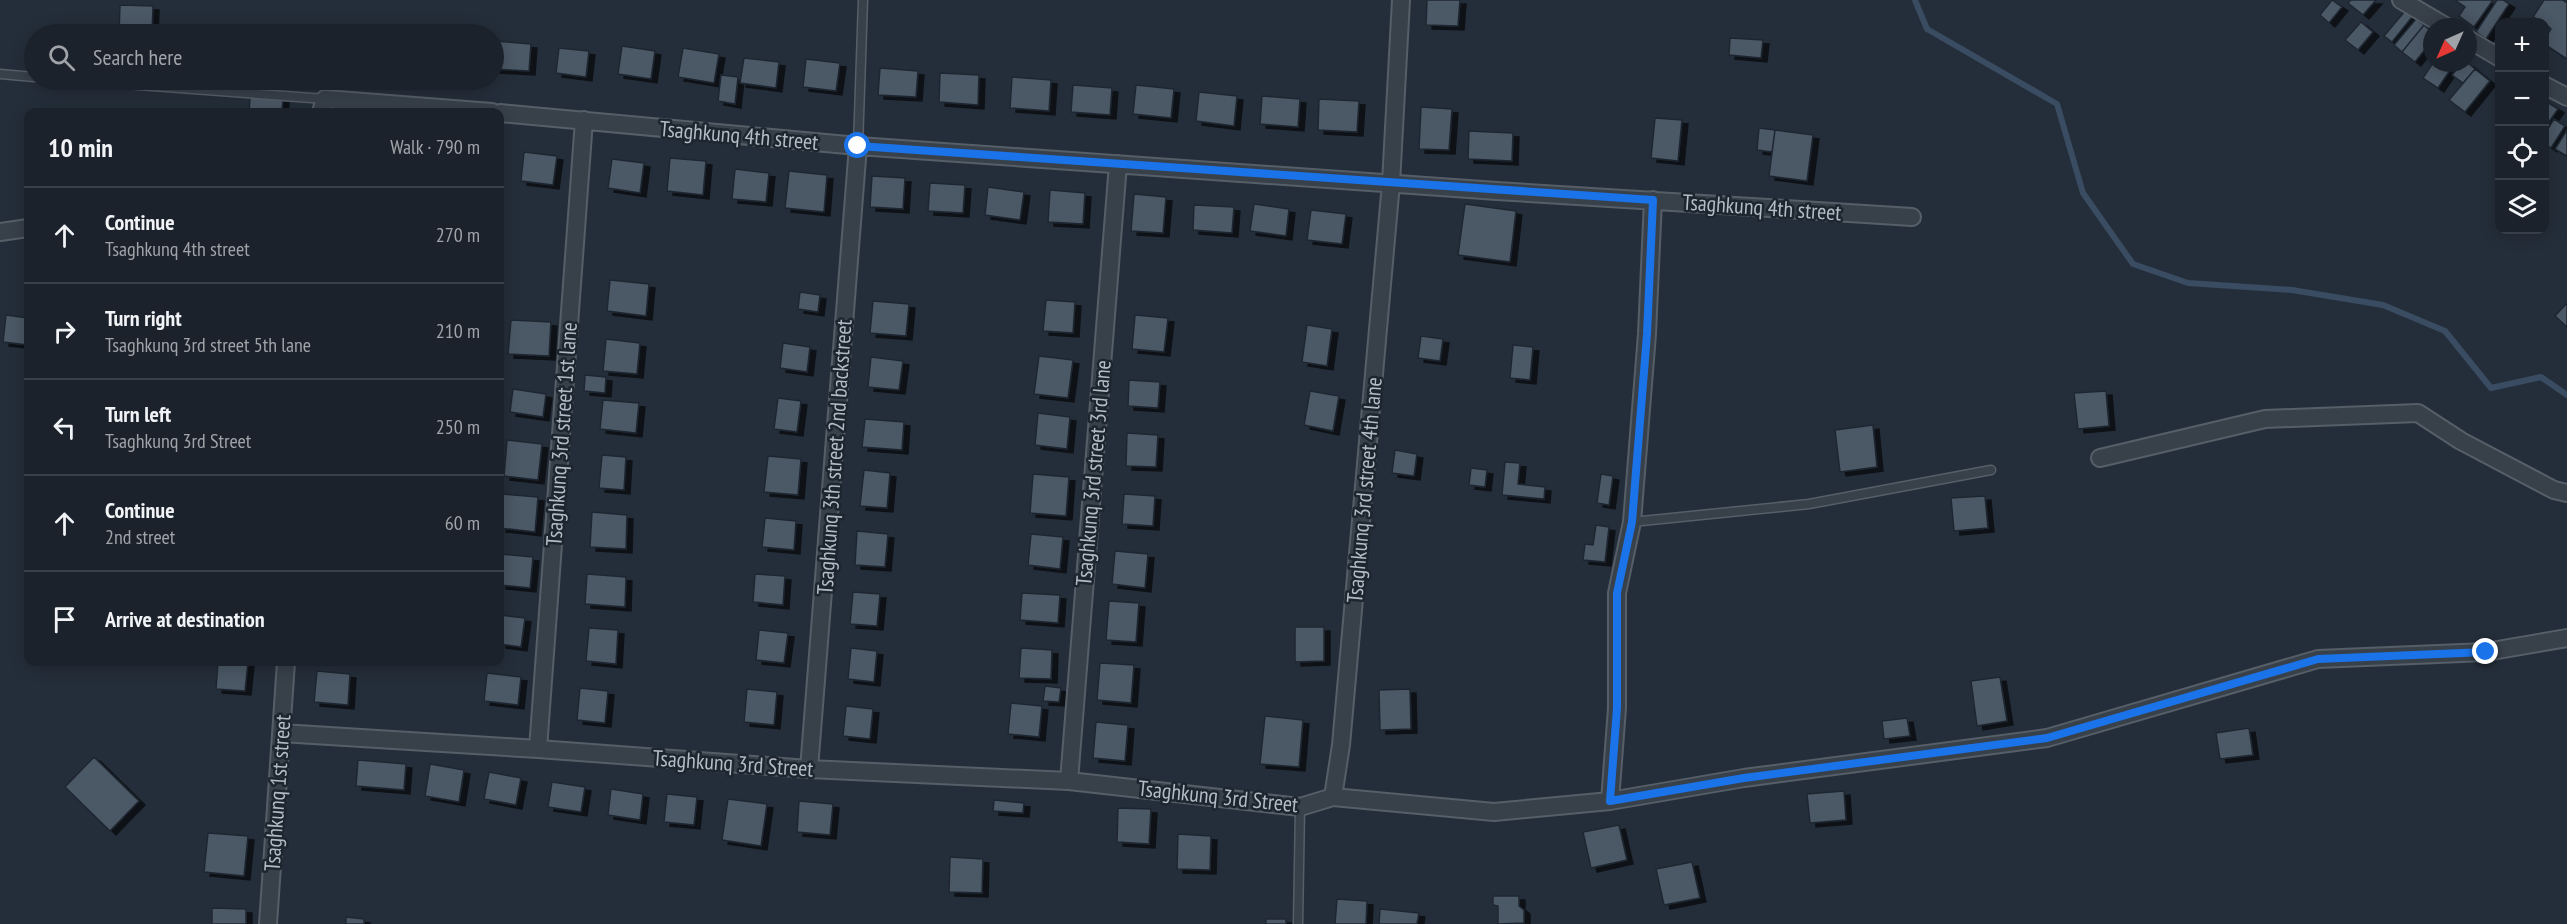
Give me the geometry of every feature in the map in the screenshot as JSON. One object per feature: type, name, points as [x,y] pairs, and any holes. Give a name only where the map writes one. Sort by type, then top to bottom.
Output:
[{"type":"street","name":"Tsaghkunq 3rd street 4th lane","points":[[1333,797],[1341,745],[1391,183],[1401,0]]},
{"type":"street","points":[[2401,0],[2432,18]]},
{"type":"street","points":[[2477,45],[2495,56]]},
{"type":"street","points":[[2549,88],[2567,98]]},
{"type":"street","points":[[323,106],[379,108]]},
{"type":"street","name":"Tsaghkunq 4th street","points":[[504,113],[858,146],[1912,217]]},
{"type":"street","name":"Tsaghkunq 3rd street 1st lane","points":[[538,749],[584,120]]},
{"type":"street","name":"Tsaghkunq 3th street 2nd backstreet","points":[[809,769],[858,146]]},
{"type":"street","name":"Tsaghkunq 3rd street 3rd lane","points":[[1069,781],[1118,164]]},
{"type":"street","points":[[1610,801],[1617,708],[1617,593],[1632,522],[1647,334],[1653,200]]},
{"type":"street","points":[[0,231],[24,228]]},
{"type":"street","points":[[2100,458],[2265,419],[2418,412],[2461,441],[2554,490],[2567,493]]},
{"type":"street","name":"Tsaghkunq 3rd Street","points":[[280,733],[809,769],[1069,781],[1300,807],[1333,797],[1494,812],[1610,801],[1744,778],[2047,738],[2318,659],[2486,652],[2567,638]]},
{"type":"street","name":"Tsaghkunq 1st street","points":[[268,924],[286,666]]},
{"type":"lane","points":[[858,146],[863,0]]},
{"type":"lane","points":[[0,74],[24,75]]},
{"type":"lane","points":[[169,90],[323,106]]},
{"type":"lane","points":[[1632,522],[1809,504],[1991,470]]},
{"type":"lane","points":[[1298,924],[1300,807]]},
{"type":"building","points":[[1427,0],[1460,0],[1458,26],[1426,25]]},
{"type":"building","points":[[2332,0],[2342,7],[2329,23],[2320,15]]},
{"type":"building","points":[[2351,0],[2376,0],[2363,15],[2348,3]]},
{"type":"building","points":[[2455,0],[2493,0],[2477,23],[2477,18],[2459,16],[2465,7]]},
{"type":"building","points":[[2497,0],[2503,0],[2509,4],[2500,18],[2495,18],[2495,25],[2486,39],[2477,30]]},
{"type":"building","points":[[2544,0],[2563,0],[2567,3],[2567,59],[2549,47],[2551,29],[2549,18],[2533,17]]},
{"type":"building","points":[[120,5],[153,6],[152,24],[119,24]]},
{"type":"building","points":[[2405,11],[2412,17],[2392,42],[2384,36]]},
{"type":"building","points":[[2416,19],[2423,24],[2402,52],[2394,45]]},
{"type":"building","points":[[2361,22],[2373,32],[2358,50],[2345,40]]},
{"type":"building","points":[[2423,26],[2423,52],[2415,62],[2402,52]]},
{"type":"building","points":[[1730,38],[1763,40],[1761,58],[1729,55]]},
{"type":"building","points":[[504,42],[531,44],[529,71],[504,70]]},
{"type":"building","points":[[622,46],[655,51],[651,79],[618,74]]},
{"type":"building","points":[[559,48],[589,51],[586,77],[556,73]]},
{"type":"building","points":[[683,48],[719,54],[714,83],[678,77]]},
{"type":"building","points":[[744,58],[779,62],[776,88],[740,83]]},
{"type":"building","points":[[806,59],[840,63],[836,91],[803,87]]},
{"type":"building","points":[[880,68],[918,71],[916,97],[878,95]]},
{"type":"building","points":[[2477,71],[2490,81],[2465,112],[2449,100],[2472,72]]},
{"type":"building","points":[[2427,72],[2449,72],[2438,88],[2423,78]]},
{"type":"building","points":[[2454,72],[2472,72],[2463,83],[2452,75]]},
{"type":"building","points":[[940,73],[979,75],[978,105],[939,102]]},
{"type":"building","points":[[721,75],[738,77],[735,104],[718,101]]},
{"type":"building","points":[[1012,77],[1051,80],[1049,111],[1010,108]]},
{"type":"building","points":[[1073,85],[1112,88],[1110,115],[1071,112]]},
{"type":"building","points":[[1136,85],[1174,89],[1171,118],[1133,114]]},
{"type":"building","points":[[1199,92],[1237,96],[1234,126],[1196,121]]},
{"type":"building","points":[[1262,96],[1300,99],[1298,127],[1260,124]]},
{"type":"building","points":[[250,98],[283,99],[282,108],[249,108]]},
{"type":"building","points":[[1319,99],[1359,101],[1357,132],[1318,130]]},
{"type":"building","points":[[2549,103],[2558,109],[2549,122]]},
{"type":"building","points":[[1421,107],[1452,109],[1449,150],[1419,149]]},
{"type":"building","points":[[1655,118],[1682,120],[1678,161],[1651,158]]},
{"type":"building","points":[[2554,119],[2565,126],[2551,148],[2549,147],[2549,127]]},
{"type":"building","points":[[1759,128],[1775,130],[1772,152],[1757,150]]},
{"type":"building","points":[[1775,130],[1813,135],[1807,181],[1769,176]]},
{"type":"building","points":[[2567,130],[2567,156],[2555,149]]},
{"type":"building","points":[[1469,131],[1513,133],[1512,161],[1468,159]]},
{"type":"building","points":[[524,152],[557,156],[553,185],[521,181]]},
{"type":"building","points":[[670,158],[706,161],[703,195],[667,191]]},
{"type":"building","points":[[612,159],[644,163],[640,193],[608,188]]},
{"type":"building","points":[[735,169],[769,173],[766,202],[732,199]]},
{"type":"building","points":[[789,171],[827,175],[824,212],[785,208]]},
{"type":"building","points":[[872,176],[905,178],[903,209],[870,207]]},
{"type":"building","points":[[930,183],[965,185],[963,213],[928,211]]},
{"type":"building","points":[[988,187],[1024,192],[1020,220],[985,215]]},
{"type":"building","points":[[1050,190],[1085,193],[1083,224],[1048,222]]},
{"type":"building","points":[[1134,194],[1166,197],[1163,233],[1131,231]]},
{"type":"building","points":[[1254,204],[1289,209],[1286,236],[1250,231]]},
{"type":"building","points":[[1465,204],[1516,211],[1510,262],[1458,255]]},
{"type":"building","points":[[1194,205],[1234,207],[1232,233],[1193,230]]},
{"type":"building","points":[[1311,210],[1346,214],[1342,244],[1307,240]]},
{"type":"building","points":[[610,280],[649,284],[646,316],[607,311]]},
{"type":"building","points":[[800,292],[820,295],[818,312],[798,309]]},
{"type":"building","points":[[1046,300],[1075,302],[1073,333],[1043,331]]},
{"type":"building","points":[[873,301],[909,304],[906,336],[870,333]]},
{"type":"building","points":[[2567,303],[2567,327],[2555,316]]},
{"type":"building","points":[[6,315],[24,317],[24,345],[3,342]]},
{"type":"building","points":[[1135,315],[1168,318],[1164,352],[1132,349]]},
{"type":"building","points":[[511,320],[551,322],[549,356],[508,354]]},
{"type":"building","points":[[1307,325],[1332,329],[1327,366],[1302,362]]},
{"type":"building","points":[[1421,336],[1443,339],[1440,361],[1418,358]]},
{"type":"building","points":[[606,339],[640,343],[637,374],[603,371]]},
{"type":"building","points":[[783,343],[810,347],[807,372],[780,368]]},
{"type":"building","points":[[1513,345],[1533,347],[1530,380],[1510,378]]},
{"type":"building","points":[[1039,356],[1073,360],[1068,398],[1034,394]]},
{"type":"building","points":[[871,357],[903,361],[899,390],[868,387]]},
{"type":"building","points":[[585,375],[606,377],[605,393],[584,391]]},
{"type":"building","points":[[1129,380],[1160,382],[1158,408],[1128,406]]},
{"type":"building","points":[[513,389],[546,394],[543,417],[510,412]]},
{"type":"building","points":[[1310,391],[1339,396],[1333,431],[1304,425]]},
{"type":"building","points":[[2106,391],[2109,426],[2078,429],[2074,393]]},
{"type":"building","points":[[778,398],[801,401],[797,432],[774,429]]},
{"type":"building","points":[[603,400],[639,403],[636,433],[600,429]]},
{"type":"building","points":[[1038,413],[1070,417],[1067,449],[1035,445]]},
{"type":"building","points":[[865,419],[904,422],[902,450],[862,447]]},
{"type":"building","points":[[1873,425],[1877,467],[1840,472],[1835,430]]},
{"type":"building","points":[[1127,433],[1158,435],[1156,467],[1126,466]]},
{"type":"building","points":[[507,440],[542,444],[538,480],[504,476]]},
{"type":"building","points":[[1395,450],[1417,454],[1414,476],[1392,473]]},
{"type":"building","points":[[602,455],[626,457],[624,490],[599,488]]},
{"type":"building","points":[[768,456],[801,459],[798,495],[764,492]]},
{"type":"building","points":[[1505,462],[1520,463],[1518,484],[1545,487],[1544,499],[1502,495]]},
{"type":"building","points":[[1471,468],[1487,470],[1485,487],[1469,485]]},
{"type":"building","points":[[864,470],[890,473],[887,508],[860,506]]},
{"type":"building","points":[[1033,474],[1069,477],[1066,516],[1030,513]]},
{"type":"building","points":[[1601,474],[1613,476],[1609,505],[1597,503]]},
{"type":"building","points":[[504,494],[538,497],[535,532],[504,528]]},
{"type":"building","points":[[1124,494],[1155,496],[1153,526],[1122,524]]},
{"type":"building","points":[[1985,496],[1988,528],[1954,531],[1951,498]]},
{"type":"building","points":[[592,512],[627,515],[626,549],[590,547]]},
{"type":"building","points":[[765,518],[796,521],[794,550],[762,547]]},
{"type":"building","points":[[1596,525],[1609,527],[1605,562],[1583,560],[1585,544],[1593,545]]},
{"type":"building","points":[[857,531],[888,534],[885,567],[855,565]]},
{"type":"building","points":[[1031,534],[1063,537],[1060,569],[1028,565]]},
{"type":"building","points":[[1115,551],[1148,554],[1145,588],[1112,584]]},
{"type":"building","points":[[504,554],[533,557],[530,588],[504,585]]},
{"type":"building","points":[[587,574],[626,577],[625,607],[585,604]]},
{"type":"building","points":[[755,574],[785,576],[783,605],[753,602]]},
{"type":"building","points":[[853,592],[880,594],[877,626],[850,624]]},
{"type":"building","points":[[1022,593],[1060,595],[1058,623],[1020,620]]},
{"type":"building","points":[[1109,601],[1139,603],[1136,642],[1106,640]]},
{"type":"building","points":[[504,615],[525,618],[521,647],[504,645]]},
{"type":"building","points":[[1295,627],[1324,627],[1324,661],[1295,662]]},
{"type":"building","points":[[589,628],[618,630],[616,664],[586,661]]},
{"type":"building","points":[[759,630],[788,633],[784,663],[756,660]]},
{"type":"building","points":[[851,648],[877,651],[874,682],[848,679]]},
{"type":"building","points":[[1021,648],[1052,650],[1051,679],[1019,678]]},
{"type":"building","points":[[1100,663],[1134,665],[1131,703],[1097,700]]},
{"type":"building","points":[[218,666],[248,666],[245,691],[216,689]]},
{"type":"building","points":[[317,671],[350,674],[348,705],[314,702]]},
{"type":"building","points":[[487,673],[521,677],[518,705],[484,701]]},
{"type":"building","points":[[2000,677],[2007,721],[1977,726],[1971,681]]},
{"type":"building","points":[[1045,686],[1061,688],[1059,702],[1043,701]]},
{"type":"building","points":[[580,688],[608,691],[605,723],[577,720]]},
{"type":"building","points":[[747,689],[777,692],[774,725],[744,722]]},
{"type":"building","points":[[1410,689],[1411,729],[1380,730],[1379,690]]},
{"type":"building","points":[[1011,703],[1042,706],[1039,737],[1008,734]]},
{"type":"building","points":[[846,706],[873,709],[870,739],[843,736]]},
{"type":"building","points":[[1265,716],[1303,720],[1299,767],[1260,764]]},
{"type":"building","points":[[1907,718],[1910,736],[1884,739],[1882,721]]},
{"type":"building","points":[[1096,722],[1128,725],[1125,761],[1093,758]]},
{"type":"building","points":[[2249,728],[2253,755],[2220,759],[2216,733]]},
{"type":"building","points":[[94,757],[139,801],[110,831],[65,787]]},
{"type":"building","points":[[358,760],[406,764],[404,790],[356,786]]},
{"type":"building","points":[[430,764],[464,770],[459,802],[425,796]]},
{"type":"building","points":[[489,772],[521,778],[516,805],[484,799]]},
{"type":"building","points":[[552,782],[585,787],[581,812],[548,807]]},
{"type":"building","points":[[611,789],[643,794],[640,820],[608,815]]},
{"type":"building","points":[[1844,791],[1846,820],[1810,823],[1807,794]]},
{"type":"building","points":[[667,794],[697,797],[694,825],[664,822]]},
{"type":"building","points":[[728,799],[767,804],[761,846],[722,840]]},
{"type":"building","points":[[994,800],[1024,803],[1023,813],[993,811]]},
{"type":"building","points":[[799,801],[833,804],[830,835],[797,832]]},
{"type":"building","points":[[1118,808],[1151,809],[1149,844],[1117,842]]},
{"type":"building","points":[[1619,825],[1627,860],[1591,868],[1583,832]]},
{"type":"building","points":[[208,833],[248,836],[244,876],[204,872]]},
{"type":"building","points":[[1178,834],[1211,836],[1210,870],[1177,869]]},
{"type":"building","points":[[950,857],[983,859],[982,893],[949,892]]},
{"type":"building","points":[[1692,862],[1700,898],[1664,905],[1656,869]]},
{"type":"building","points":[[1493,896],[1519,896],[1519,906],[1524,910],[1524,923],[1498,924],[1498,906],[1493,905]]},
{"type":"building","points":[[1337,899],[1367,901],[1366,924],[1335,924]]},
{"type":"building","points":[[212,908],[246,909],[246,924],[212,924]]},
{"type":"building","points":[[1380,909],[1419,913],[1417,924],[1379,924]]},
{"type":"building","points":[[346,917],[364,919],[364,924],[346,924]]},
{"type":"building","points":[[1266,919],[1286,919],[1286,924],[1266,924]]},
{"type":"waterway","points":[[1915,0],[1927,29],[2057,104],[2083,193],[2133,264],[2188,283],[2292,290],[2383,305],[2445,331],[2491,388],[2541,377],[2567,395]]},
{"type":"route","points":[[858,146],[1653,200],[1647,334],[1632,522],[1617,593],[1617,708],[1610,801],[1744,778],[2047,738],[2318,659],[2486,652]]}]
